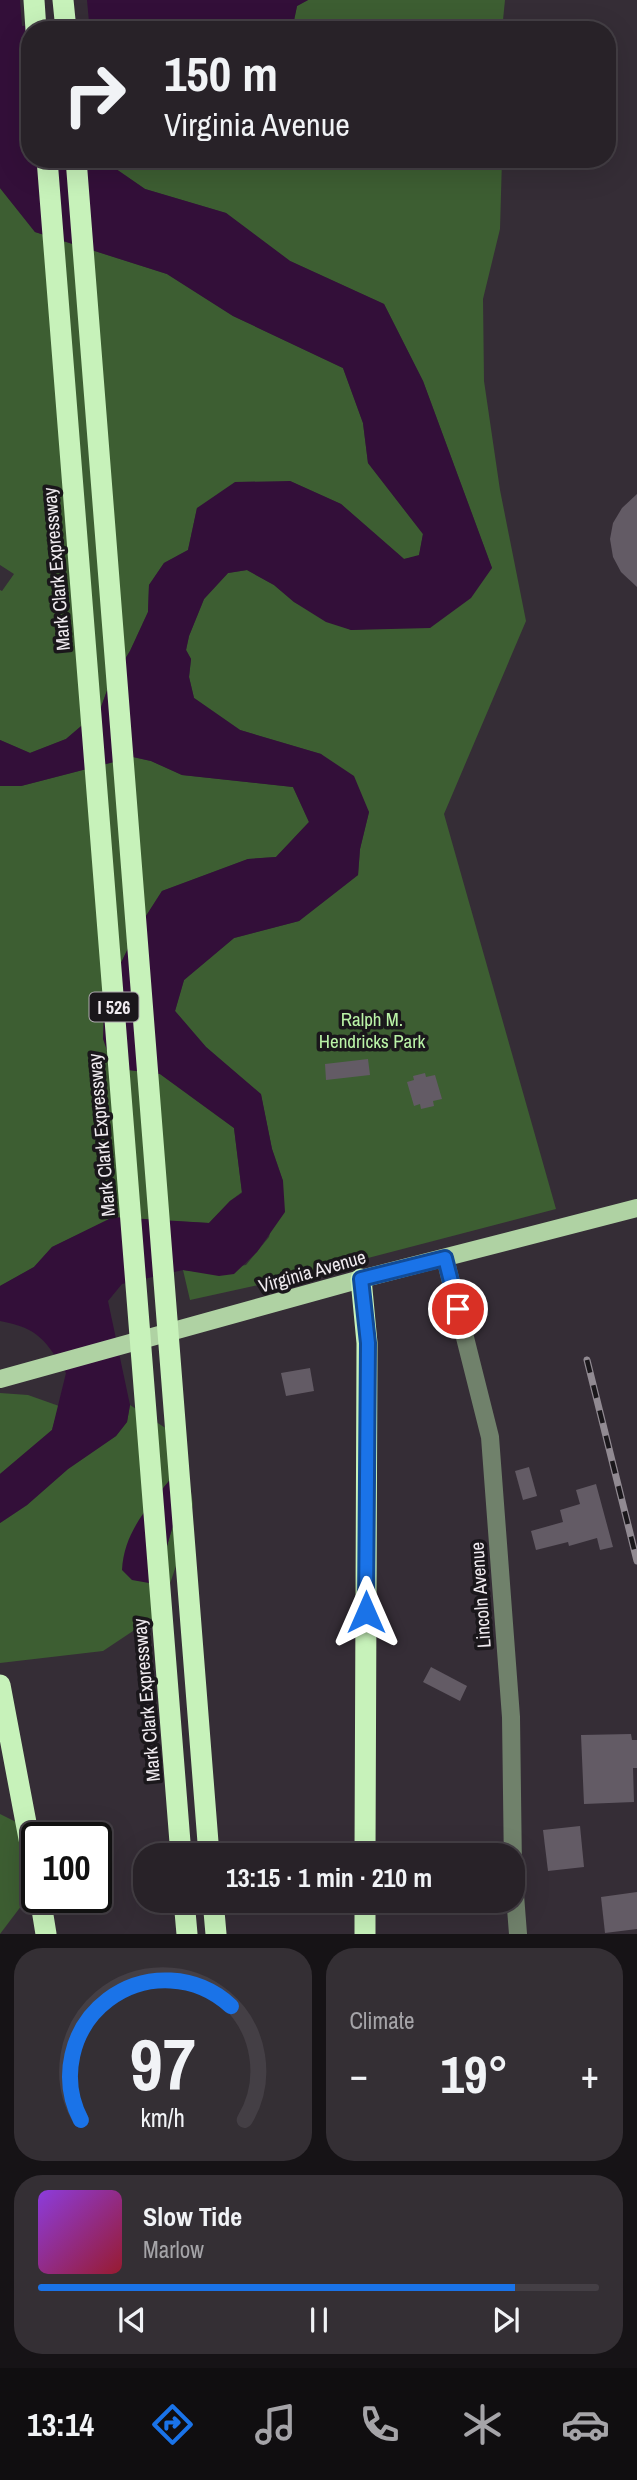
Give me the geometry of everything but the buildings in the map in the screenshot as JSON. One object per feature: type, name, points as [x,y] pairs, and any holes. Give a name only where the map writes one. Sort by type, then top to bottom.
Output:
[{"type":"highway","points":[[34,0],[35,21]]},
{"type":"highway","points":[[63,0],[65,21]]},
{"type":"highway","name":"Mark Clark Expressway","points":[[48,168],[180,1843]]},
{"type":"highway","name":"I 526","points":[[77,168],[208,1843]]},
{"type":"highway","points":[[361,1279],[368,1343],[365,1843]]},
{"type":"highway","points":[[0,1685],[26,1822]]},
{"type":"highway","points":[[43,1913],[46,1934]]},
{"type":"highway","points":[[185,1913],[187,1934]]},
{"type":"highway","points":[[214,1913],[216,1934]]},
{"type":"highway","points":[[365,1913],[365,1934]]},
{"type":"main road","name":"Virginia Avenue","points":[[0,1379],[361,1279],[637,1208]]},
{"type":"street","name":"Lincoln Avenue","points":[[445,1258],[490,1437],[511,1717],[513,1869],[518,1934]]},
{"type":"green space","points":[[308,0],[505,0],[503,21],[294,21],[297,6]]},
{"type":"green space","name":"Ralph M. Hendricks Park","points":[[502,168],[500,229],[483,299],[484,381],[500,490],[526,621],[444,814],[556,1209],[299,1276],[190,1300],[183,1270],[201,1272],[246,1265],[269,1237],[283,1181],[272,1149],[261,1095],[206,1047],[175,1011],[184,980],[234,938],[299,921],[358,875],[360,849],[369,812],[321,754],[240,730],[194,698],[189,677],[191,659],[186,650],[204,599],[228,573],[247,570],[274,585],[294,602],[351,630],[380,628],[492,568],[423,381],[384,304],[290,261],[226,213],[145,189],[116,169]]},
{"type":"green space","points":[[0,188],[35,232],[167,274],[233,316],[343,368],[363,423],[368,463],[423,534],[419,556],[404,559],[341,504],[290,481],[197,508],[188,550],[164,563],[149,585],[148,612],[130,651],[109,685],[100,710],[66,739],[30,753],[0,740],[0,590],[2,591],[14,574],[0,565]]},
{"type":"green space","points":[[133,757],[151,761],[182,775],[293,787],[309,822],[276,857],[248,859],[162,891],[137,930],[118,969],[113,1068],[160,1074],[234,1128],[242,1192],[209,1223],[113,1218],[52,1247],[34,1267],[0,1286],[0,786],[21,786]]},
{"type":"green space","points":[[0,1393],[28,1395],[59,1406],[52,1430],[0,1474]]},
{"type":"green space","points":[[130,1405],[167,1429],[185,1456],[193,1504],[160,1613],[103,1651],[0,1663],[0,1523],[27,1505],[68,1469],[116,1436],[127,1422]],"holes":[[[172,1478],[176,1515],[160,1570],[164,1487]]]},
{"type":"green space","points":[[0,1814],[21,1824],[21,1906],[0,1934]]},
{"type":"shaded area","points":[[0,0],[308,0],[297,6],[294,21],[21,21],[21,168],[116,168],[145,189],[226,213],[290,261],[384,304],[423,381],[492,568],[471,598],[430,628],[351,630],[326,622],[294,602],[274,585],[247,570],[228,573],[204,599],[186,650],[191,659],[189,677],[194,698],[240,730],[321,754],[354,776],[369,812],[360,849],[358,875],[299,921],[234,938],[184,980],[175,1011],[206,1047],[261,1094],[272,1149],[283,1181],[285,1212],[257,1252],[234,1274],[219,1276],[183,1270],[122,1284],[108,1301],[130,1405],[127,1422],[116,1436],[68,1469],[27,1505],[0,1523],[0,1474],[52,1430],[66,1373],[47,1344],[33,1332],[0,1321],[0,1286],[34,1267],[52,1247],[113,1217],[209,1223],[230,1201],[242,1193],[234,1128],[160,1074],[113,1068],[103,1039],[104,1005],[118,969],[137,930],[162,891],[248,859],[276,857],[309,822],[293,787],[182,775],[151,761],[133,757],[21,786],[0,786],[0,740],[30,753],[66,739],[100,710],[109,685],[130,651],[148,612],[149,585],[164,563],[188,550],[197,508],[235,482],[290,481],[341,504],[404,559],[419,555],[423,534],[368,463],[363,423],[343,368],[233,316],[167,274],[35,232],[0,188]]},
{"type":"shaded area","points":[[172,1477],[176,1515],[160,1570],[149,1583],[132,1580],[122,1570],[127,1543],[139,1520]]},
{"type":"pier","points":[[20,0],[87,0],[89,21],[22,21]]},
{"type":"railway","points":[[587,1360],[637,1561]]},
{"type":"route","points":[[366,1612],[368,1343],[361,1279],[445,1258],[458,1309]]}]
